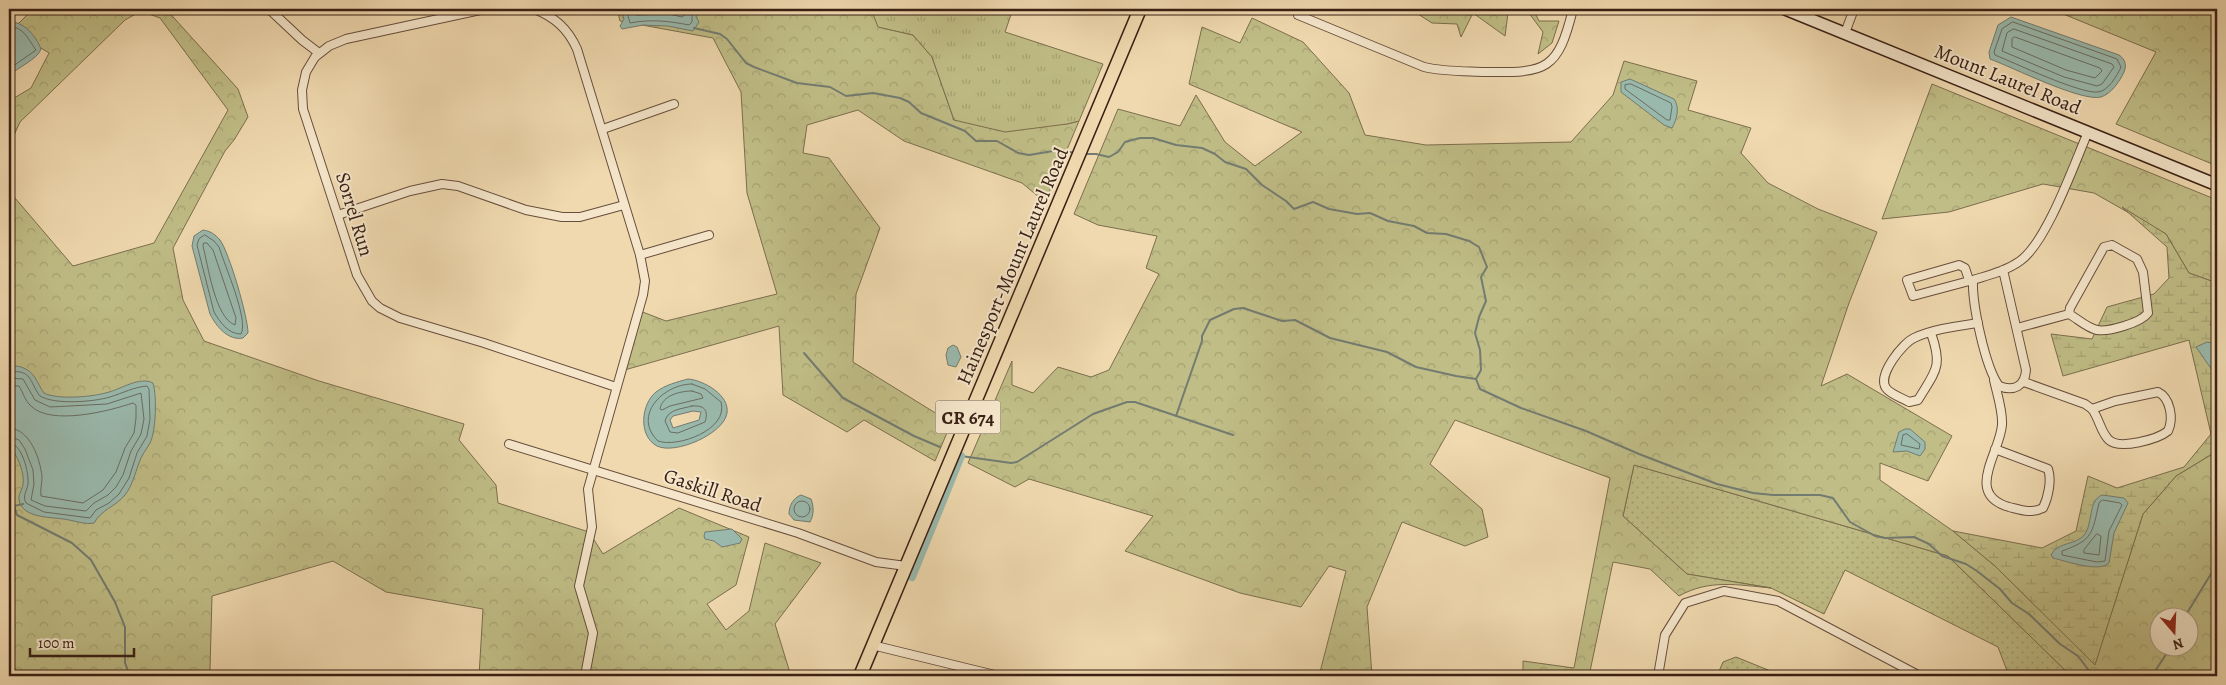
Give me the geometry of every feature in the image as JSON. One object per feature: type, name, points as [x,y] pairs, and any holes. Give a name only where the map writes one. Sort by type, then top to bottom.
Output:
[{"type":"main road","name":"Hainesport-Mount Laurel Road","points":[[860,676],[1140,9]]},
{"type":"main road","name":"Mount Laurel Road","points":[[1785,9],[2217,185]]},
{"type":"street","points":[[269,9],[318,53],[329,46],[346,40],[485,9]]},
{"type":"street","points":[[534,9],[556,20],[574,41],[586,73],[640,256],[644,289],[592,469],[588,501],[592,527],[579,586],[593,633],[585,676]]},
{"type":"street","points":[[1298,15],[1424,67],[1446,71],[1520,72],[1539,69],[1558,52],[1567,35],[1573,9]]},
{"type":"street","points":[[1845,33],[1854,9]]},
{"type":"street","name":"Sorrel Run","points":[[318,53],[306,72],[303,81],[302,100],[308,126],[321,158],[361,284],[372,301],[380,308],[400,318],[508,350],[616,388]]},
{"type":"street","points":[[603,129],[674,104]]},
{"type":"street","points":[[1995,449],[2048,470],[2050,475],[2046,502],[2043,508],[2032,512],[2008,507],[1992,498],[1986,480],[1995,449],[2001,434],[2002,419],[1978,323],[1971,280],[1965,268],[1959,265],[1907,280],[1913,296],[1971,280],[2003,270],[2021,261],[2035,246],[2058,204],[2088,132]]},
{"type":"street","points":[[338,215],[410,191],[442,184],[458,186],[526,210],[562,217],[580,217],[624,205]]},
{"type":"street","points":[[640,256],[709,234]]},
{"type":"street","points":[[2017,328],[2069,314],[2089,327],[2101,330],[2138,322],[2148,313],[2143,272],[2137,259],[2112,245],[2104,247],[2070,308],[2069,314]]},
{"type":"street","points":[[1993,378],[2000,386],[2005,388],[2018,387],[2024,382],[2025,363],[2003,270]]},
{"type":"street","points":[[1931,333],[1938,352],[1938,366],[1918,400],[1908,402],[1886,390],[1884,378],[1892,360],[1902,347],[1914,338],[1931,333],[1978,323]]},
{"type":"street","points":[[2024,382],[2077,401],[2092,410],[2105,434],[2114,443],[2128,444],[2157,437],[2168,431],[2171,425],[2166,399],[2158,392],[2116,401],[2092,410]]},
{"type":"street","name":"Gaskill Road","points":[[509,444],[798,533],[876,562],[906,566]]},
{"type":"street","points":[[1658,676],[1665,635],[1685,602],[1724,591],[1778,601],[1920,676]]},
{"type":"street","points":[[872,645],[999,676]]},
{"type":"green space","points":[[33,9],[166,9],[238,89],[248,117],[225,151],[173,248],[183,300],[204,341],[319,381],[464,424],[459,440],[496,485],[498,503],[589,532],[603,554],[679,508],[749,537],[736,585],[707,604],[726,630],[749,611],[765,543],[821,563],[775,624],[791,676],[479,676],[483,609],[386,592],[333,561],[212,596],[210,669],[207,676],[9,676],[9,658],[13,654],[9,645],[9,191],[73,266],[154,243],[228,110],[160,18],[141,11],[125,20],[20,122],[9,146],[9,101],[31,88],[49,53],[41,48],[9,75],[9,28],[19,23]]},
{"type":"green space","points":[[617,9],[871,9],[879,27],[913,35],[932,57],[954,120],[1067,124],[1079,121],[1045,202],[1022,183],[904,141],[858,110],[807,125],[803,153],[829,158],[880,228],[856,294],[853,362],[950,422],[952,421],[935,461],[864,420],[847,432],[783,395],[779,326],[621,371],[640,311],[666,321],[777,294],[747,193],[741,92],[713,38],[620,21]]},
{"type":"green space","points":[[871,9],[1013,9],[1005,32],[1103,64],[1079,121],[1005,132],[954,120],[932,57],[913,35],[878,27]]},
{"type":"green space","points":[[1410,9],[1520,9],[1508,13],[1505,36],[1473,13],[1461,37],[1457,24],[1432,23]]},
{"type":"green space","points":[[1526,9],[1533,9],[1539,21],[1559,21],[1552,43],[1538,54],[1543,32]]},
{"type":"green space","points":[[2051,9],[2217,9],[2217,166],[2116,124],[2156,52]]},
{"type":"green space","points":[[1252,18],[1303,42],[1349,93],[1365,135],[1426,145],[1571,142],[1613,95],[1624,61],[1697,81],[1688,110],[1751,128],[1741,153],[1768,183],[1818,209],[1877,232],[1849,303],[1821,386],[1847,374],[1952,436],[1928,481],[1880,463],[1880,480],[1953,531],[1995,566],[2095,664],[2143,514],[2176,476],[2217,451],[2217,676],[2071,676],[1948,556],[1634,465],[1623,516],[1687,574],[1771,588],[1724,584],[1701,587],[1679,596],[1650,569],[1613,562],[1589,676],[1523,676],[1523,661],[1574,668],[1610,478],[1455,420],[1430,464],[1482,509],[1488,537],[1465,546],[1402,522],[1367,607],[1372,676],[1319,676],[1346,571],[1329,566],[1301,607],[1240,593],[1125,551],[1153,516],[1029,479],[1015,487],[968,463],[1012,361],[1012,385],[1033,393],[1058,367],[1091,377],[1109,370],[1159,274],[1146,268],[1157,236],[1098,225],[1074,214],[1118,109],[1180,126],[1196,95],[1225,142],[1255,166],[1302,132],[1189,84],[1202,27],[1240,43]]},
{"type":"green space","points":[[1932,84],[2217,200],[2217,283],[2189,273],[2166,234],[2094,193],[2043,184],[1949,212],[1882,219]]},
{"type":"green space","points":[[2122,207],[2166,234],[2189,273],[2217,283],[2217,311],[2210,325],[2217,329],[2217,451],[2176,476],[2143,514],[2095,665],[1995,566],[1953,531],[2042,548],[2076,531],[2088,476],[2117,488],[2184,467],[2211,434],[2189,340],[2063,376],[2051,334],[2092,339],[2107,307],[2154,294],[2169,278],[2167,247]]},
{"type":"green space","points":[[1634,465],[1948,556],[2071,676],[2009,676],[1998,647],[1845,570],[1824,614],[1771,588],[1687,574],[1623,516]]},
{"type":"green space","points":[[1736,657],[1783,676],[1754,676],[1750,673],[1751,676],[1717,676],[1723,662]]},
{"type":"water","points":[[621,9],[697,9],[696,17],[699,22],[693,31],[668,26],[643,25],[622,29],[620,26],[624,19]]},
{"type":"water","points":[[2011,17],[2119,55],[2123,58],[2125,65],[2122,76],[2115,87],[2108,93],[2101,97],[2091,97],[2046,83],[1990,59],[1989,52],[1998,25]]},
{"type":"water","points":[[9,22],[20,24],[29,30],[41,49],[32,60],[9,76]]},
{"type":"water","points":[[1630,79],[1674,99],[1677,113],[1672,128],[1664,125],[1621,92],[1621,82]]},
{"type":"water","points":[[203,230],[214,234],[220,240],[233,270],[247,325],[248,333],[243,338],[232,337],[223,332],[210,314],[192,246],[194,236]]},
{"type":"water","points":[[2207,342],[2217,344],[2217,377],[2196,347]]},
{"type":"water","points":[[953,345],[957,347],[961,357],[956,367],[948,365],[946,355],[948,348]]},
{"type":"water","points":[[17,366],[31,373],[44,393],[58,396],[94,395],[137,382],[148,381],[153,383],[155,413],[154,430],[150,443],[141,458],[125,495],[101,514],[94,523],[37,516],[21,506],[19,498],[23,485],[22,469],[9,445],[9,367]]},
{"type":"water","points":[[688,379],[708,385],[720,395],[727,406],[724,421],[698,441],[675,448],[657,446],[651,441],[644,428],[647,404],[656,392],[671,384]],"holes":[[[693,411],[701,412],[699,420],[673,428],[670,420],[673,416]]]},
{"type":"water","points":[[1910,429],[1925,442],[1925,449],[1920,456],[1907,451],[1893,452],[1899,432]]},
{"type":"water","points":[[801,495],[811,499],[813,505],[810,522],[794,520],[789,514],[792,503]]},
{"type":"water","points":[[2102,495],[2124,498],[2128,503],[2114,533],[2109,563],[2104,566],[2090,567],[2053,558],[2051,555],[2062,545],[2077,540],[2085,534],[2095,502]]},
{"type":"water","points":[[732,529],[742,539],[740,543],[722,547],[714,541],[705,539],[704,536],[705,532]]},
{"type":"waterway","points":[[694,28],[720,34],[727,39],[746,63],[797,83],[830,87],[846,96],[873,93],[900,98],[909,102],[921,113],[965,131],[976,141],[997,141],[1018,153],[1029,155],[1059,150],[1075,153]]},
{"type":"waterway","points":[[1085,154],[1109,157],[1118,152],[1125,142],[1140,138],[1153,138],[1176,145],[1202,148],[1215,154],[1225,162],[1246,169],[1262,185],[1286,201],[1294,209],[1313,202],[1329,209],[1357,214],[1370,213],[1388,221],[1414,226],[1427,233],[1446,234],[1469,241],[1479,247],[1487,267],[1481,277],[1486,301],[1475,333],[1480,350],[1481,370],[1476,379],[1480,389],[1521,408],[1586,431],[1717,484],[1753,493],[1820,495],[1833,498],[1850,522],[1875,536],[1885,538],[1914,537],[1929,544],[1942,556],[1966,564],[1977,571],[2000,589],[2012,603],[2029,614],[2060,644],[2078,656],[2093,676]]},
{"type":"waterway","points":[[1176,416],[1202,341],[1202,336],[1210,320],[1234,309],[1243,308],[1282,321],[1295,320],[1330,338],[1387,352],[1416,367],[1476,379]]},
{"type":"waterway","points":[[804,353],[843,398],[914,436],[940,447]]},
{"type":"waterway","points":[[961,456],[1011,463],[1017,462],[1093,414],[1127,402],[1135,402],[1233,435]]},
{"type":"waterway","points":[[912,577],[961,456]]},
{"type":"waterway","points":[[23,504],[14,506],[17,515],[72,543],[91,560],[115,602],[125,627],[125,663],[130,676]]},
{"type":"waterway","points":[[2190,608],[2217,564]]},
{"type":"waterway","points":[[2152,676],[2164,658]]}]
